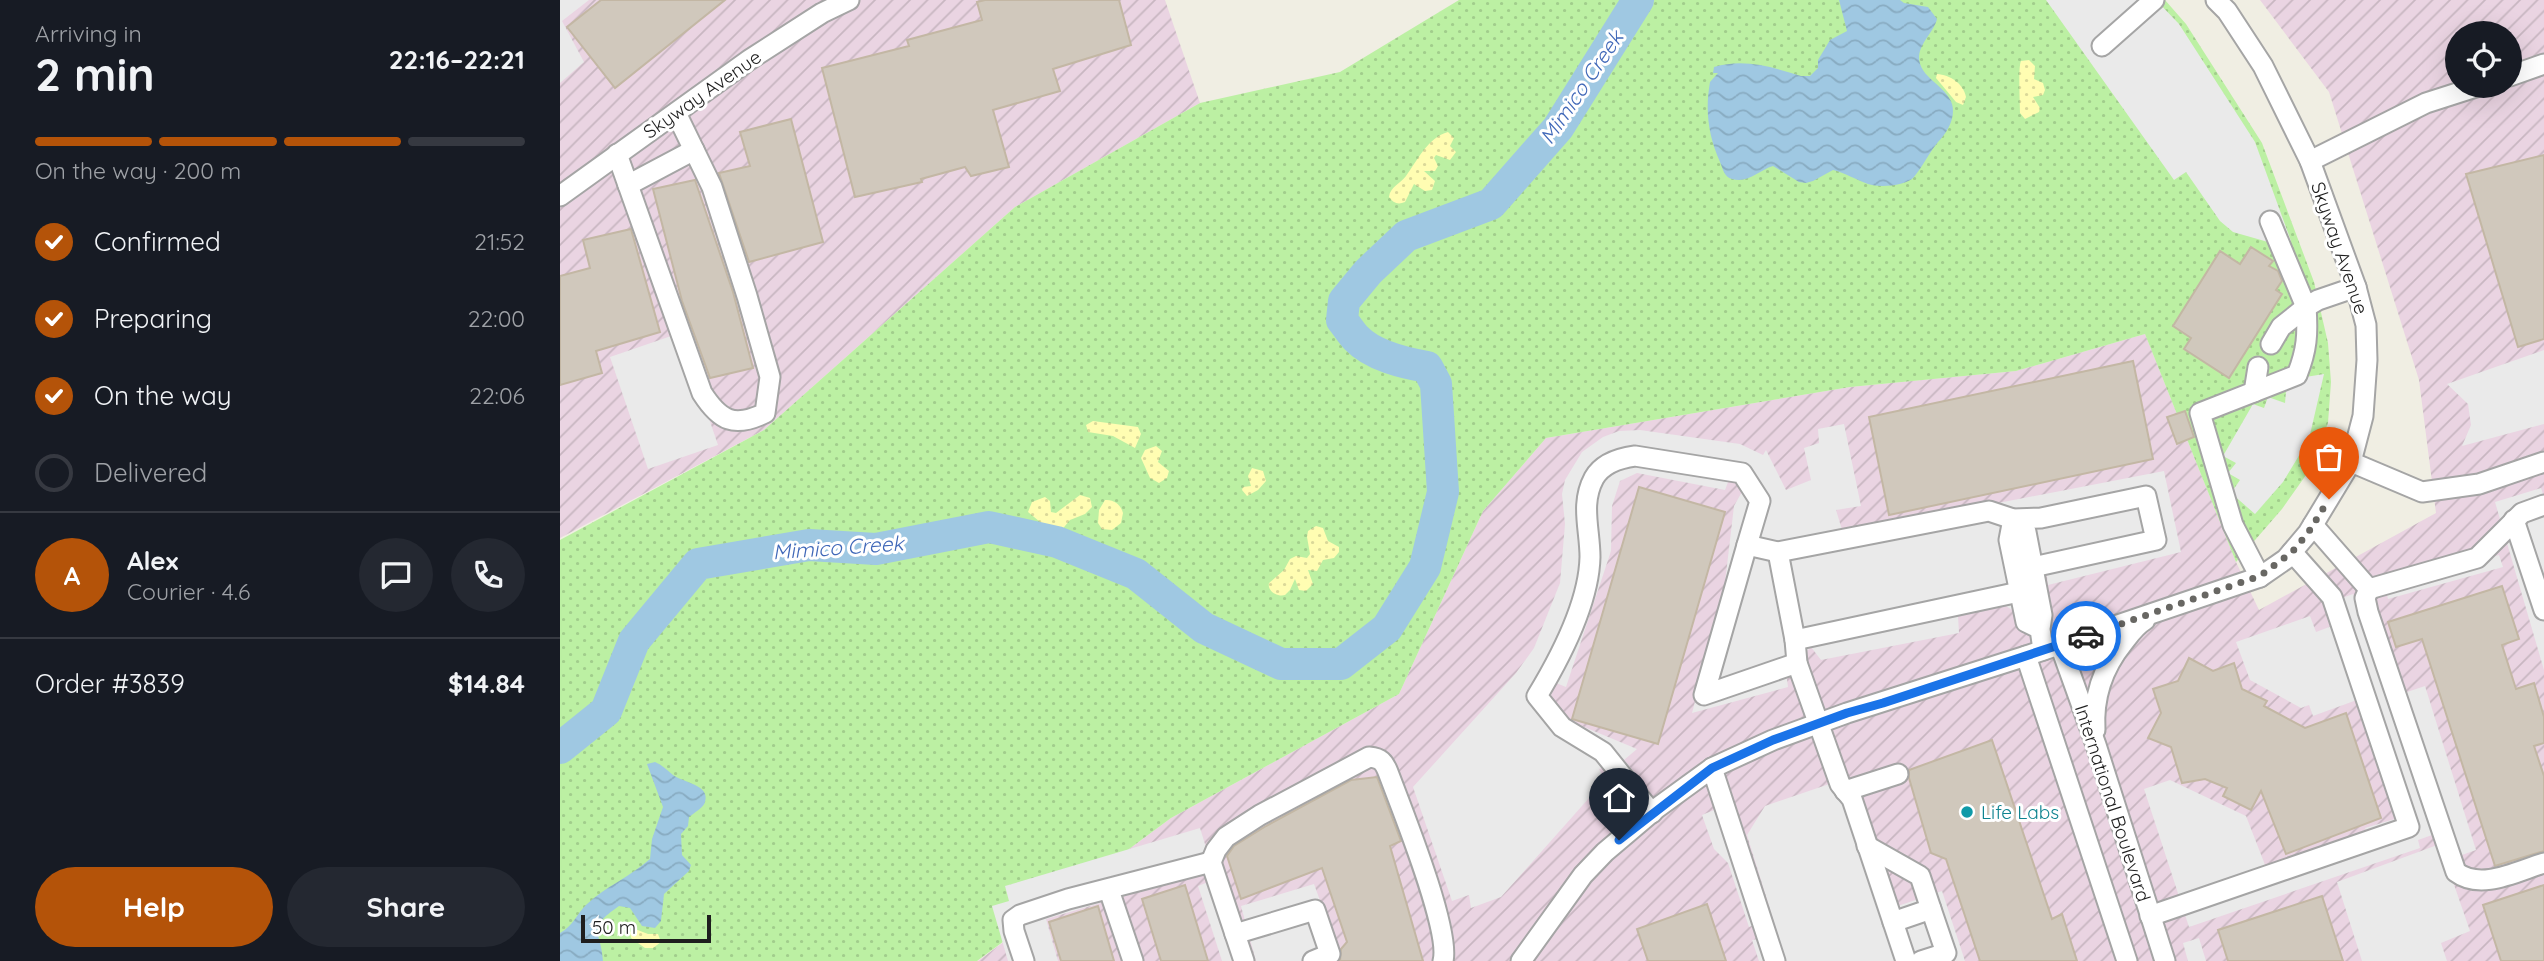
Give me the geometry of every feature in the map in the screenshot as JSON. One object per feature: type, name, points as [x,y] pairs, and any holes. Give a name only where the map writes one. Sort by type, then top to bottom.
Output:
[{"type":"street","name":"Skyway Avenue","points":[[560,196],[749,60],[819,6],[849,0]]},
{"type":"street","points":[[2102,46],[2154,0]]},
{"type":"street","name":"Skyway Avenue","points":[[1521,961],[1583,875],[1605,852],[1712,768],[1773,740],[1819,723],[2260,576],[2292,552],[2313,525],[2351,462],[2363,415],[2367,360],[2366,325],[2356,287],[2310,161],[2263,66],[2217,0]]},
{"type":"street","points":[[2522,72],[2544,65]]},
{"type":"street","points":[[2310,161],[2426,103],[2445,97]]},
{"type":"street","points":[[617,154],[702,394],[723,418],[738,422],[765,413],[769,377],[747,296],[712,187],[676,113]]},
{"type":"street","points":[[628,185],[694,150]]},
{"type":"street","points":[[2260,576],[2233,525],[2200,413],[2297,375],[2305,354],[2308,329],[2306,307],[2270,221]]},
{"type":"street","points":[[2271,344],[2281,327],[2306,307],[2356,287]]},
{"type":"street","points":[[2254,392],[2258,367]]},
{"type":"street","points":[[1652,813],[1603,752],[1562,727],[1537,696],[1553,669],[1583,596],[1590,558],[1587,494],[1596,475],[1618,458],[1635,456],[1742,473],[1760,501],[1704,695],[1797,663]]},
{"type":"street","points":[[2351,462],[2422,492],[2479,484],[2544,462]]},
{"type":"street","points":[[1747,545],[1778,552],[1990,511],[2013,519],[2041,518],[2146,496],[2155,540],[2033,567]]},
{"type":"street","points":[[2369,589],[2477,558],[2522,513],[2544,505]]},
{"type":"street","points":[[2013,519],[2026,532],[2042,615],[2040,629],[2043,650]]},
{"type":"street","points":[[2013,519],[2009,540],[2026,622],[2040,629]]},
{"type":"street","points":[[2514,520],[2544,610]]},
{"type":"street","points":[[2313,525],[2369,589]]},
{"type":"street","points":[[1778,552],[1797,663],[1840,783],[1852,799],[1906,961]]},
{"type":"street","points":[[2150,916],[2409,827],[2332,597],[2292,552]]},
{"type":"street","points":[[2369,589],[2365,598],[2368,612],[2456,872],[2467,880],[2480,881],[2544,863]]},
{"type":"street","points":[[1795,640],[2019,592]]},
{"type":"street","points":[[2096,745],[2094,715],[2099,682],[2112,657],[2137,625],[2166,609]]},
{"type":"street","name":"International Boulevard","points":[[2043,650],[2096,745],[2165,961]]},
{"type":"street","name":"International Boulevard","points":[[2043,650],[2127,961]]},
{"type":"street","points":[[1244,961],[1212,862],[1216,850],[1226,837],[1260,815],[1369,757],[1377,757],[1384,762],[1414,840],[1444,939],[1443,961]]},
{"type":"street","points":[[1712,768],[1775,961]]},
{"type":"street","points":[[1845,791],[1898,774]]},
{"type":"street","points":[[1867,846],[1920,876],[1946,953],[1921,961]]},
{"type":"street","points":[[1024,961],[1013,920],[1020,915],[1068,899],[1212,862]]},
{"type":"street","points":[[1109,890],[1133,961]]},
{"type":"street","points":[[1893,922],[1931,909]]},
{"type":"street","points":[[1235,934],[1315,911],[1330,954],[1313,961]]},
{"type":"shaded area","points":[[560,0],[1165,0],[1200,103],[1015,207],[764,430],[560,538]]},
{"type":"shaded area","points":[[560,0],[589,0],[562,21],[584,62],[560,83]]},
{"type":"shaded area","points":[[2046,0],[2156,0],[2179,24],[2255,142],[2291,241],[2282,246],[2233,232],[2220,221],[2186,172],[2174,180]]},
{"type":"shaded area","points":[[2260,0],[2544,0],[2544,961],[978,961],[1171,818],[1399,694],[1483,511],[1546,438],[1850,387],[2016,371],[2145,334],[2236,562],[2259,610],[2436,513],[2419,380],[2329,92]]},
{"type":"shaded area","points":[[680,333],[718,445],[648,469],[610,357]]},
{"type":"shaded area","points":[[2544,350],[2544,424],[2462,446],[2471,425],[2468,404],[2447,384]]},
{"type":"shaded area","points":[[2324,374],[2309,439],[2283,482],[2255,514],[2231,493],[2240,480],[2228,473],[2236,463],[2223,456],[2253,404],[2264,408],[2268,397],[2285,403],[2287,380]]},
{"type":"shaded area","points":[[1844,424],[1861,506],[1836,510],[1843,533],[2164,471],[2181,552],[2048,585],[2046,569],[2039,569],[2033,614],[2016,625],[2015,612],[2006,606],[1958,616],[1959,633],[1821,660],[1811,647],[1786,672],[1788,687],[1692,713],[1724,591],[1734,506],[1747,483],[1730,477],[1725,490],[1637,473],[1620,481],[1612,506],[1611,551],[1566,687],[1556,683],[1551,695],[1565,719],[1637,749],[1624,760],[1636,774],[1621,786],[1606,767],[1599,769],[1605,780],[1501,897],[1471,908],[1469,895],[1452,901],[1413,787],[1516,673],[1534,648],[1560,583],[1565,524],[1562,494],[1565,480],[1582,452],[1603,437],[1619,431],[1640,430],[1740,444],[1763,455],[1766,450],[1786,490],[1811,480],[1804,448],[1819,443],[1818,429]]},
{"type":"shaded area","points":[[2541,488],[2544,497],[2544,670],[2495,502]]},
{"type":"shaded area","points":[[2499,555],[2503,567],[2388,599],[2385,587]]},
{"type":"shaded area","points":[[2353,594],[2435,834],[2418,840],[2420,848],[2189,927],[2144,789],[2170,780],[2246,816],[2267,870],[2367,833],[2365,828],[2398,818],[2357,700],[2313,716],[2309,705],[2301,708],[2250,680],[2236,642],[2310,616],[2316,632],[2332,626],[2325,604]]},
{"type":"shaded area","points":[[2425,686],[2476,850],[2459,856],[2407,692]]},
{"type":"shaded area","points":[[1844,779],[1889,909],[1942,891],[1965,961],[1786,961],[1747,835],[1765,806]]},
{"type":"shaded area","points":[[1731,803],[1781,961],[1759,961],[1752,940],[1758,939],[1754,925],[1749,927],[1728,863],[1714,849],[1702,815]]},
{"type":"shaded area","points":[[1200,828],[1213,870],[1046,919],[1058,961],[1008,961],[992,906],[1009,901],[1005,886]]},
{"type":"shaded area","points":[[2440,844],[2470,931],[2441,943],[2447,961],[2362,961],[2337,882]]},
{"type":"shaded area","points":[[1211,881],[1237,961],[1222,961],[1198,886]]},
{"type":"shaded area","points":[[1314,884],[1335,942],[1321,961],[1256,961],[1241,906]]},
{"type":"shaded area","points":[[2199,938],[2206,961],[2188,961],[2183,943]]},
{"type":"green space","points":[[1459,0],[2165,0],[2186,24],[2262,143],[2314,282],[2328,343],[2331,382],[2328,423],[2311,468],[2282,509],[2236,562],[2145,334],[2016,371],[1850,387],[1546,438],[1483,511],[1399,694],[1171,818],[977,961],[560,961],[560,540],[764,430],[1015,207],[1200,103],[1340,72]]},
{"type":"sand","points":[[2029,60],[2035,66],[2034,79],[2043,83],[2045,90],[2043,95],[2033,97],[2040,108],[2039,112],[2025,119],[2020,113],[2020,70],[2021,61]]},
{"type":"sand","points":[[1937,74],[1947,76],[1959,84],[1966,97],[1963,105],[1956,102],[1936,78]]},
{"type":"sand","points":[[1448,132],[1454,138],[1450,146],[1456,152],[1450,160],[1436,155],[1434,158],[1438,166],[1435,171],[1424,171],[1435,181],[1432,190],[1425,191],[1414,184],[1405,202],[1392,201],[1389,197],[1391,191],[1406,176],[1424,150],[1435,139]]},
{"type":"sand","points":[[1093,421],[1138,427],[1141,434],[1135,448],[1113,436],[1088,432],[1086,425]]},
{"type":"sand","points":[[1156,446],[1162,451],[1158,462],[1169,471],[1167,478],[1159,483],[1150,478],[1141,458],[1145,450]]},
{"type":"sand","points":[[1252,468],[1263,471],[1266,481],[1258,490],[1247,496],[1242,490],[1243,487],[1251,486],[1248,476]]},
{"type":"sand","points":[[1080,495],[1090,498],[1092,507],[1085,514],[1070,520],[1060,532],[1051,531],[1028,512],[1032,502],[1045,497],[1050,501],[1051,512],[1056,513]]},
{"type":"sand","points":[[1105,500],[1117,503],[1123,513],[1121,523],[1112,530],[1102,529],[1098,523],[1099,510]]},
{"type":"sand","points":[[1316,526],[1323,528],[1328,541],[1339,547],[1339,552],[1334,558],[1323,560],[1317,571],[1308,570],[1313,584],[1306,591],[1299,590],[1295,579],[1285,595],[1273,593],[1269,583],[1284,570],[1290,559],[1296,556],[1307,558],[1310,554],[1308,531]]},
{"type":"sand","points":[[635,929],[648,934],[658,934],[661,942],[653,948],[645,948],[631,938],[630,932]]},
{"type":"water","points":[[1839,0],[1900,0],[1928,7],[1937,19],[1922,47],[1920,64],[1952,104],[1953,115],[1947,130],[1914,177],[1899,184],[1873,185],[1833,170],[1813,181],[1799,182],[1773,166],[1743,180],[1729,178],[1724,172],[1710,132],[1710,82],[1718,73],[1713,73],[1714,67],[1747,64],[1810,76],[1818,68],[1818,60],[1830,40],[1847,31]]},
{"type":"water","points":[[655,762],[673,775],[700,788],[706,796],[704,804],[689,817],[688,826],[681,834],[682,855],[691,865],[689,871],[664,894],[661,921],[655,928],[642,926],[630,908],[619,906],[598,925],[603,961],[560,961],[560,933],[594,898],[650,859],[652,839],[663,807],[647,764]]},
{"type":"building","points":[[601,0],[725,0],[615,88],[567,27]]},
{"type":"building","points":[[1119,0],[1131,45],[1053,69],[1060,91],[993,110],[1009,167],[971,176],[965,167],[921,179],[922,182],[855,197],[822,68],[909,46],[907,40],[982,20],[977,2]]},
{"type":"building","points":[[791,119],[823,242],[749,262],[719,173],[750,166],[740,132]]},
{"type":"building","points":[[2544,155],[2544,339],[2518,347],[2466,174]]},
{"type":"building","points":[[695,180],[733,292],[753,368],[710,378],[682,301],[653,189]]},
{"type":"building","points":[[631,229],[660,332],[596,351],[602,373],[560,385],[560,276],[590,268],[583,240]]},
{"type":"building","points":[[2251,247],[2273,261],[2269,266],[2278,271],[2282,281],[2276,290],[2282,294],[2229,378],[2184,349],[2191,338],[2173,326],[2220,251],[2240,264]]},
{"type":"building","points":[[2133,361],[2153,459],[1889,515],[1869,417]]},
{"type":"building","points":[[2185,411],[2194,437],[2177,444],[2167,417]]},
{"type":"building","points":[[1639,487],[1725,512],[1658,744],[1572,719]]},
{"type":"building","points":[[2502,586],[2519,639],[2502,645],[2516,689],[2534,683],[2544,717],[2544,743],[2534,746],[2544,776],[2544,851],[2495,866],[2422,639],[2396,647],[2388,622]]},
{"type":"building","points":[[2189,658],[2213,671],[2234,663],[2242,689],[2267,701],[2264,706],[2305,728],[2346,713],[2381,818],[2286,854],[2261,791],[2251,810],[2223,796],[2227,788],[2205,779],[2182,783],[2171,747],[2148,738],[2161,713],[2153,689],[2178,681]]},
{"type":"building","name":"Life Labs","points":[[1992,740],[2052,919],[2062,914],[2077,961],[1980,961],[1946,859],[1931,853],[1909,770]]},
{"type":"building","points":[[1377,777],[1401,841],[1390,846],[1423,961],[1340,961],[1341,949],[1347,942],[1322,868],[1241,899],[1227,856],[1234,846],[1266,826],[1351,780]]},
{"type":"building","points":[[1185,885],[1208,961],[1161,961],[1142,899]]},
{"type":"building","points":[[2544,885],[2544,961],[2501,961],[2483,905]]},
{"type":"building","points":[[2322,896],[2343,961],[2228,961],[2218,930]]},
{"type":"building","points":[[1707,904],[1726,961],[1648,961],[1637,929]]},
{"type":"building","points":[[1098,906],[1114,961],[1061,961],[1049,922]]},
{"type":"waterway","name":"Mimico Creek","points":[[560,748],[606,711],[634,641],[698,564],[809,545],[876,549],[989,527],[1057,542],[1136,574],[1204,628],[1281,664],[1341,664],[1387,628],[1425,567],[1443,492],[1436,384],[1427,367],[1380,354],[1356,338],[1342,320],[1344,301],[1368,272],[1406,236],[1491,204],[1558,128],[1638,0]]},
{"type":"way so far","points":[[2086,636],[2260,576],[2286,559],[2308,533],[2329,499]]},
{"type":"place","name":"Life Labs","points":[[1967,812]]},
{"type":"route","points":[[1619,840],[1712,768],[1773,740],[1847,713],[2086,636]]}]
